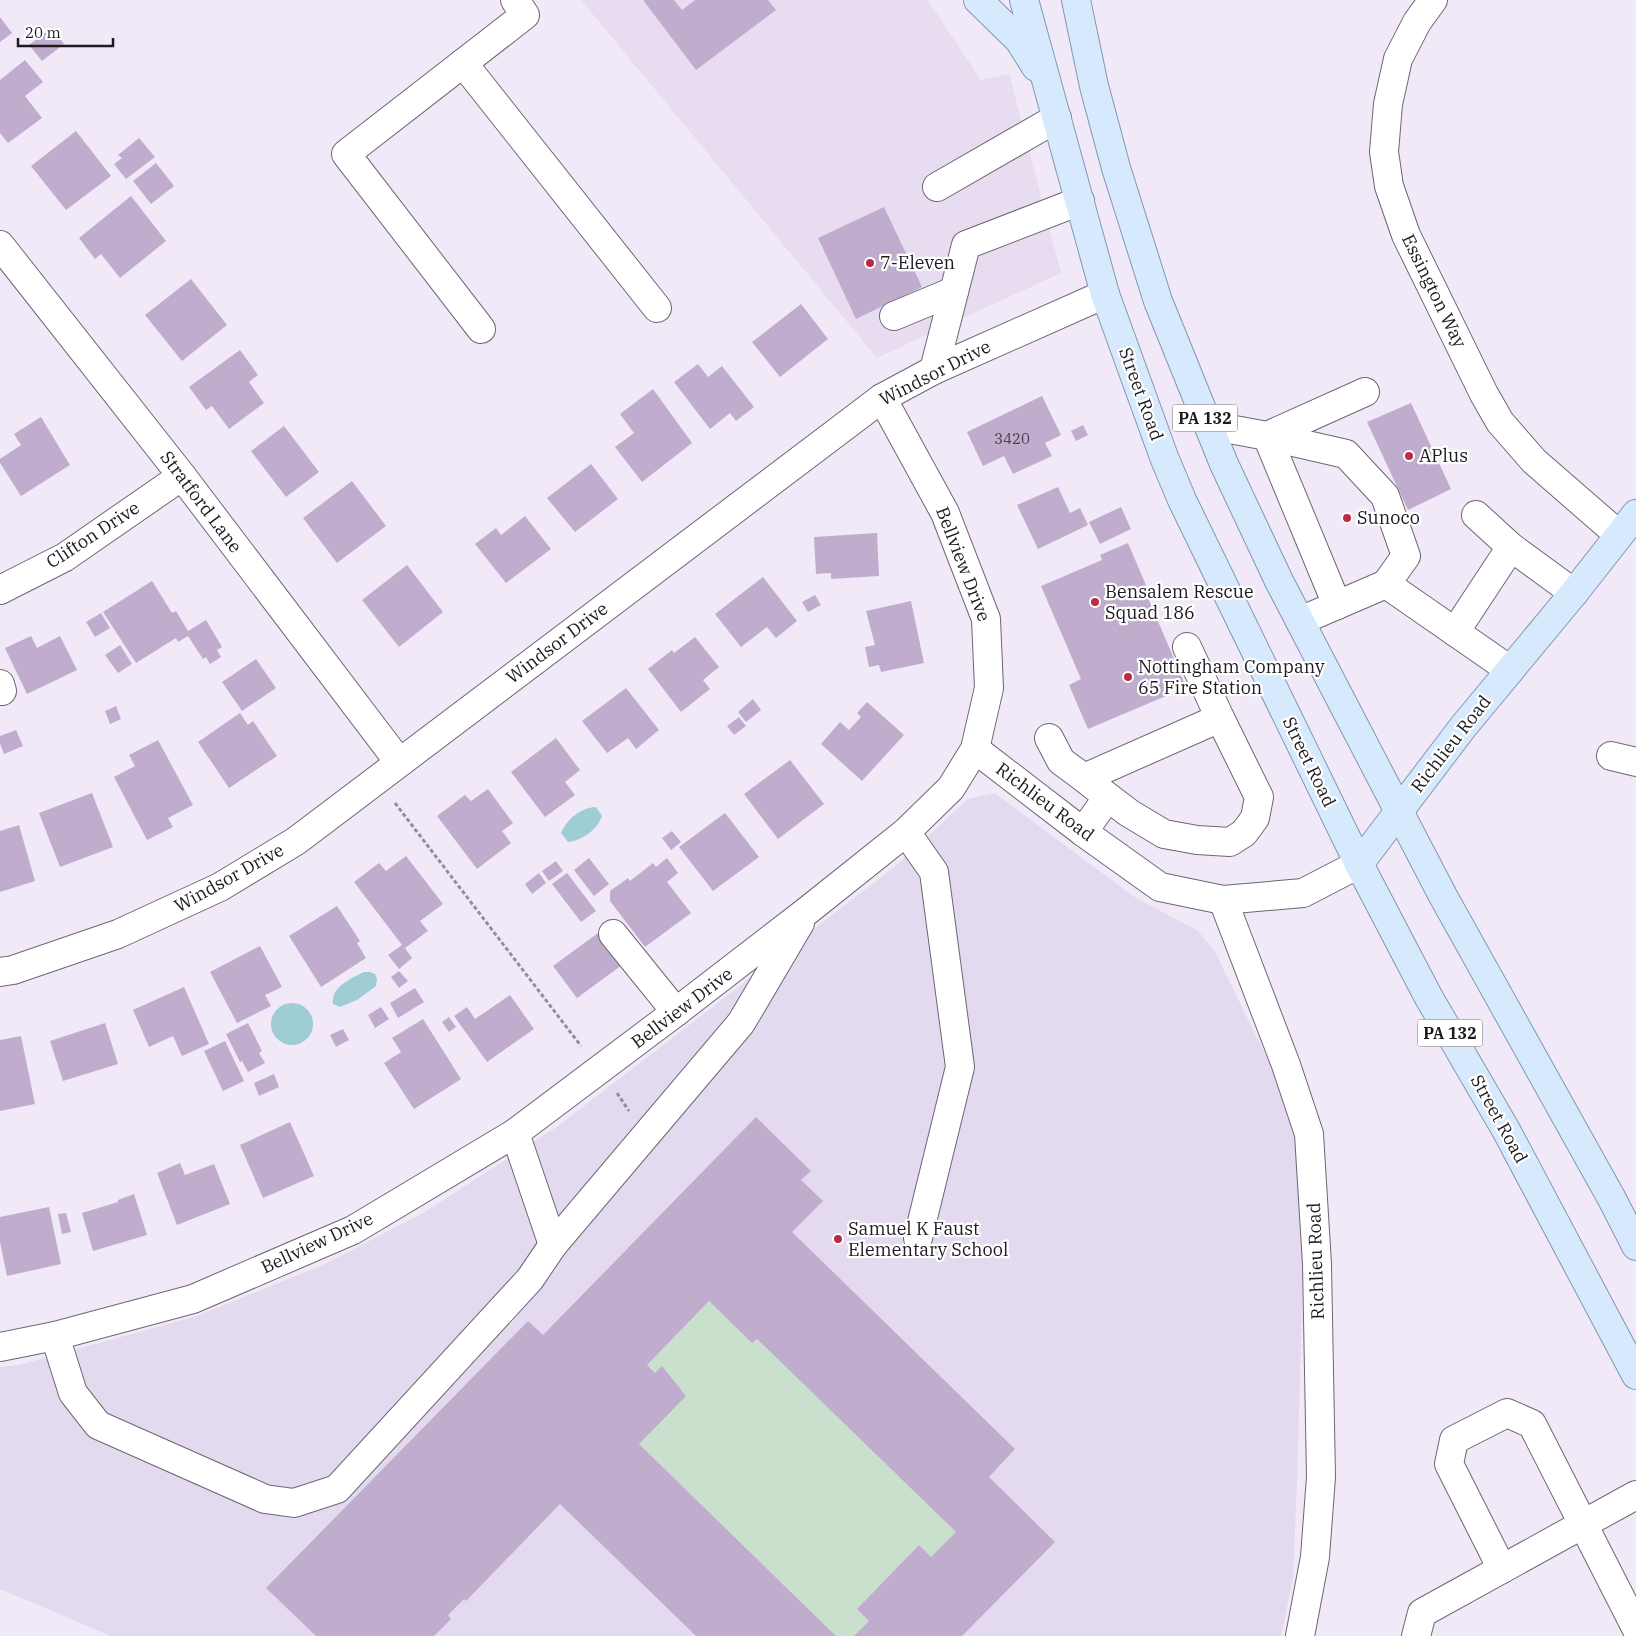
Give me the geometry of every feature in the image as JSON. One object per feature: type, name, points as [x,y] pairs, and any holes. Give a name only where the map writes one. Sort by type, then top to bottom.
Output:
[{"type":"main road","points":[[978,0],[1019,40],[1031,58],[1053,106]]},
{"type":"main road","name":"Street Road","points":[[1024,0],[1105,294],[1182,500],[1359,864],[1428,996],[1506,1130],[1636,1375]]},
{"type":"main road","name":"PA 132","points":[[1076,0],[1094,86],[1116,168],[1158,301],[1224,464],[1279,581],[1443,896],[1636,1246]]},
{"type":"main road","name":"Richlieu Road","points":[[1359,864],[1463,727],[1574,593],[1636,514]]},
{"type":"street","points":[[481,329],[346,154],[525,15],[515,0]]},
{"type":"street","name":"Essington Way","points":[[1433,0],[1417,22],[1398,59],[1388,104],[1384,152],[1389,186],[1406,235],[1484,394],[1500,422],[1534,461],[1620,535]]},
{"type":"street","points":[[464,63],[657,308]]},
{"type":"street","points":[[937,187],[1053,106]]},
{"type":"street","points":[[934,370],[966,245],[1080,202]]},
{"type":"street","name":"Stratford Lane","points":[[0,244],[182,476],[399,762]]},
{"type":"street","points":[[894,316],[954,291]]},
{"type":"street","name":"Windsor Drive","points":[[0,972],[13,970],[118,934],[220,887],[296,841],[882,398],[934,370],[1105,294]]},
{"type":"street","points":[[1267,436],[1365,392]]},
{"type":"street","name":"Bellview Drive","points":[[0,1347],[55,1336],[193,1299],[353,1230],[515,1133],[807,911],[906,832],[951,788],[975,749],[989,688],[986,619],[945,512],[882,398]]},
{"type":"street","points":[[1208,425],[1346,454],[1385,496],[1406,556],[1386,584],[1300,621]]},
{"type":"street","points":[[1267,436],[1337,605]]},
{"type":"street","name":"Clifton Drive","points":[[0,590],[65,556],[182,476]]},
{"type":"street","points":[[1476,515],[1511,547],[1574,593]]},
{"type":"street","points":[[1455,632],[1511,547]]},
{"type":"street","points":[[1386,584],[1510,670]]},
{"type":"street","points":[[1049,738],[1061,761],[1129,812],[1164,834],[1198,840],[1230,842],[1244,834],[1255,818],[1259,797],[1187,647]]},
{"type":"street","points":[[1084,778],[1220,718]]},
{"type":"street","name":"Richlieu Road","points":[[975,749],[1083,832],[1160,887],[1223,900],[1303,893],[1359,864]]},
{"type":"street","points":[[1083,832],[1108,797]]},
{"type":"street","points":[[906,832],[934,872],[960,1067],[918,1238]]},
{"type":"street","name":"Richlieu Road","points":[[1223,900],[1286,1065],[1309,1134],[1318,1264],[1321,1477],[1315,1557],[1300,1636]]},
{"type":"street","points":[[55,1336],[73,1393],[98,1425],[265,1498],[294,1503],[337,1489],[530,1279],[553,1245],[741,1023],[807,911]]},
{"type":"street","points":[[613,934],[676,1012]]},
{"type":"street","points":[[515,1133],[553,1245]]},
{"type":"street","points":[[1502,1569],[1449,1464],[1454,1440],[1507,1413],[1532,1424],[1636,1628]]},
{"type":"street","points":[[1416,1636],[1422,1613],[1636,1495]]},
{"type":"path","points":[[377,778],[619,1096],[645,1138]]},
{"type":"shaded area","points":[[581,0],[928,0],[981,80],[1009,74],[1061,273],[877,358]]},
{"type":"shaded area","name":"Samuel K Faust Elementary School","points":[[995,793],[1133,896],[1198,931],[1214,950],[1295,1115],[1303,1265],[1293,1578],[1281,1636],[111,1636],[0,1589],[0,1367],[19,1365],[197,1316],[325,1264],[423,1213],[558,1126],[893,868],[968,799]]},
{"type":"green space","points":[[709,1301],[752,1343],[757,1339],[956,1532],[931,1557],[919,1545],[857,1609],[869,1621],[854,1636],[836,1636],[639,1444],[662,1367],[655,1373],[647,1365]]},
{"type":"water","points":[[596,807],[602,816],[597,826],[584,837],[568,842],[561,833],[567,823],[579,812]]},
{"type":"water","points":[[364,972],[375,974],[377,979],[376,986],[357,1000],[340,1007],[333,1004],[333,998],[338,988]]},
{"type":"water","points":[[296,1003],[304,1006],[310,1012],[313,1024],[310,1036],[304,1042],[288,1045],[280,1042],[274,1036],[271,1020],[274,1012],[280,1006]]},
{"type":"building","points":[[643,0],[674,0],[682,10],[695,0],[768,0],[776,10],[696,70]]},
{"type":"building","points":[[0,17],[12,33],[0,42]]},
{"type":"building","points":[[52,27],[64,44],[42,61],[29,45]]},
{"type":"building","points":[[25,60],[43,82],[25,96],[42,118],[8,143],[0,133],[0,80]]},
{"type":"building","points":[[76,131],[111,176],[66,210],[31,166]]},
{"type":"building","points":[[139,138],[155,157],[126,179],[114,164],[122,158],[118,155]]},
{"type":"building","points":[[156,163],[174,186],[151,204],[133,181]]},
{"type":"building","points":[[131,196],[166,241],[120,278],[101,254],[95,259],[79,238]]},
{"type":"building","name":"7-Eleven","points":[[884,207],[922,287],[856,319],[818,238]]},
{"type":"building","points":[[191,279],[227,325],[182,361],[145,315]]},
{"type":"building","points":[[801,304],[828,339],[780,377],[752,342]]},
{"type":"building","points":[[240,350],[258,375],[249,382],[264,403],[229,429],[212,406],[206,410],[189,387]]},
{"type":"building","points":[[698,364],[708,377],[722,366],[754,407],[736,421],[730,413],[710,429],[674,382]]},
{"type":"building","points":[[653,389],[692,443],[642,482],[615,447],[634,433],[620,414]]},
{"type":"building","points":[[1042,396],[1061,435],[1045,443],[1052,456],[1013,474],[1004,456],[983,466],[967,432]]},
{"type":"building","name":"APlus","points":[[1411,403],[1451,489],[1408,510],[1367,422]]},
{"type":"building","points":[[41,417],[70,465],[21,496],[0,463],[0,459],[21,445],[14,434]]},
{"type":"building","points":[[1083,425],[1088,435],[1076,441],[1071,431]]},
{"type":"building","points":[[284,426],[319,472],[286,497],[251,451]]},
{"type":"building","points":[[591,464],[618,499],[575,532],[547,498]]},
{"type":"building","points":[[352,481],[386,526],[337,563],[303,518]]},
{"type":"building","points":[[1058,487],[1070,513],[1080,508],[1088,525],[1038,549],[1017,505]]},
{"type":"building","points":[[1121,507],[1131,529],[1100,544],[1089,522]]},
{"type":"building","points":[[525,516],[551,549],[506,583],[475,544],[496,528],[501,535]]},
{"type":"building","points":[[877,533],[879,576],[831,579],[831,573],[816,574],[814,537]]},
{"type":"building","points":[[1128,543],[1151,597],[1148,598],[1184,682],[1164,691],[1166,696],[1088,729],[1069,685],[1081,679],[1041,586],[1102,560],[1100,555]]},
{"type":"building","points":[[407,565],[443,612],[399,647],[362,600]]},
{"type":"building","points":[[763,577],[797,621],[776,638],[767,627],[741,647],[715,614]]},
{"type":"building","points":[[152,581],[172,613],[176,611],[188,631],[206,620],[222,647],[217,650],[221,657],[210,664],[206,657],[203,659],[188,636],[178,642],[176,638],[136,663],[103,612]]},
{"type":"building","points":[[815,595],[821,605],[808,612],[802,602]]},
{"type":"building","points":[[911,601],[924,663],[881,672],[879,665],[869,667],[865,647],[875,645],[866,611]]},
{"type":"building","points":[[101,613],[110,628],[95,637],[86,622]]},
{"type":"building","points":[[31,636],[37,648],[60,636],[77,670],[27,694],[5,648]]},
{"type":"building","points":[[695,637],[719,667],[703,680],[710,689],[681,712],[648,669],[672,650],[674,653]]},
{"type":"building","points":[[120,645],[132,664],[118,673],[105,655]]},
{"type":"building","points":[[256,659],[276,688],[242,711],[222,682]]},
{"type":"building","points":[[626,688],[659,730],[636,749],[628,738],[607,753],[582,721]]},
{"type":"building","points":[[753,699],[761,710],[746,722],[738,712]]},
{"type":"building","points":[[867,702],[904,735],[862,781],[821,744],[840,722],[849,730],[861,717],[857,713]]},
{"type":"building","points":[[116,706],[121,719],[110,724],[105,711]]},
{"type":"building","points":[[240,713],[248,725],[253,721],[277,756],[229,788],[198,742]]},
{"type":"building","points":[[739,717],[746,726],[734,735],[727,726]]},
{"type":"building","points":[[16,730],[23,746],[4,754],[0,743],[0,736]]},
{"type":"building","points":[[556,738],[580,770],[565,782],[575,795],[545,817],[511,772]]},
{"type":"building","points":[[158,740],[193,805],[168,818],[173,827],[147,840],[114,777],[135,766],[129,755]]},
{"type":"building","points":[[790,760],[824,804],[778,839],[744,794]]},
{"type":"building","points":[[488,789],[513,823],[502,831],[511,843],[477,869],[437,816],[465,795],[471,801]]},
{"type":"building","points":[[92,793],[113,847],[60,867],[39,813]]},
{"type":"building","points":[[725,813],[759,857],[713,891],[679,847]]},
{"type":"building","points":[[19,825],[35,881],[0,892],[0,831]]},
{"type":"building","points":[[672,831],[681,842],[671,850],[662,838]]},
{"type":"building","points":[[406,856],[443,904],[420,921],[428,931],[405,948],[412,958],[399,969],[388,955],[402,945],[354,882],[379,863],[386,871]]},
{"type":"building","points":[[589,858],[609,884],[594,896],[574,870]]},
{"type":"building","points":[[667,858],[678,873],[667,882],[691,913],[645,947],[610,901],[610,891],[628,878],[630,881],[653,863],[656,867]]},
{"type":"building","points":[[556,861],[563,871],[549,881],[542,871]]},
{"type":"building","points":[[539,873],[546,883],[532,894],[525,884]]},
{"type":"building","points":[[567,873],[596,911],[581,922],[552,884]]},
{"type":"building","points":[[337,906],[360,941],[357,943],[366,958],[321,987],[289,936]]},
{"type":"building","points":[[598,933],[622,965],[577,998],[553,966]]},
{"type":"building","points":[[260,946],[282,987],[265,995],[271,1006],[237,1023],[210,972]]},
{"type":"building","points":[[399,971],[408,981],[399,988],[391,977]]},
{"type":"building","points":[[184,987],[209,1044],[182,1056],[173,1036],[149,1047],[133,1010]]},
{"type":"building","points":[[415,988],[424,1002],[398,1018],[390,1003]]},
{"type":"building","points":[[510,995],[534,1029],[487,1062],[454,1016],[467,1007],[475,1019]]},
{"type":"building","points":[[381,1007],[389,1019],[375,1028],[368,1015]]},
{"type":"building","points":[[449,1017],[456,1027],[449,1032],[442,1022]]},
{"type":"building","points":[[423,1019],[461,1079],[414,1109],[384,1063],[401,1052],[392,1038]]},
{"type":"building","points":[[105,1023],[118,1064],[63,1081],[50,1041]]},
{"type":"building","points":[[248,1023],[262,1051],[259,1053],[265,1063],[248,1072],[242,1061],[240,1062],[226,1034]]},
{"type":"building","points":[[343,1029],[349,1040],[336,1047],[330,1035]]},
{"type":"building","points":[[21,1036],[35,1104],[0,1111],[0,1040]]},
{"type":"building","points":[[225,1041],[244,1081],[223,1091],[204,1051]]},
{"type":"building","points":[[274,1074],[279,1087],[259,1096],[254,1083]]},
{"type":"building","points":[[756,1117],[811,1171],[801,1180],[823,1201],[792,1232],[1015,1449],[989,1477],[1055,1542],[962,1636],[854,1636],[869,1621],[857,1609],[919,1545],[931,1557],[956,1532],[757,1339],[752,1343],[709,1301],[647,1365],[655,1373],[662,1366],[686,1396],[639,1444],[836,1636],[696,1636],[560,1504],[466,1601],[464,1599],[448,1615],[451,1619],[434,1636],[316,1636],[266,1588],[528,1321],[543,1335]]},
{"type":"building","points":[[290,1122],[314,1176],[263,1198],[240,1145]]},
{"type":"building","points":[[180,1163],[185,1175],[214,1164],[230,1204],[177,1225],[157,1173]]},
{"type":"building","points":[[134,1194],[147,1235],[93,1251],[82,1213],[118,1202],[118,1200]]},
{"type":"building","points":[[49,1207],[61,1264],[7,1276],[0,1242],[0,1217]]},
{"type":"building","points":[[66,1213],[71,1232],[62,1234],[58,1214]]},
{"type":"place","name":"7-Eleven","points":[[870,263]]},
{"type":"place","name":"APlus","points":[[1409,456]]},
{"type":"place","name":"Sunoco","points":[[1347,518]]},
{"type":"place","name":"Bensalem Rescue Squad 186","points":[[1095,602]]},
{"type":"place","name":"Nottingham Company 65 Fire Station","points":[[1128,677]]},
{"type":"place","name":"Samuel K Faust Elementary School","points":[[838,1239]]}]
